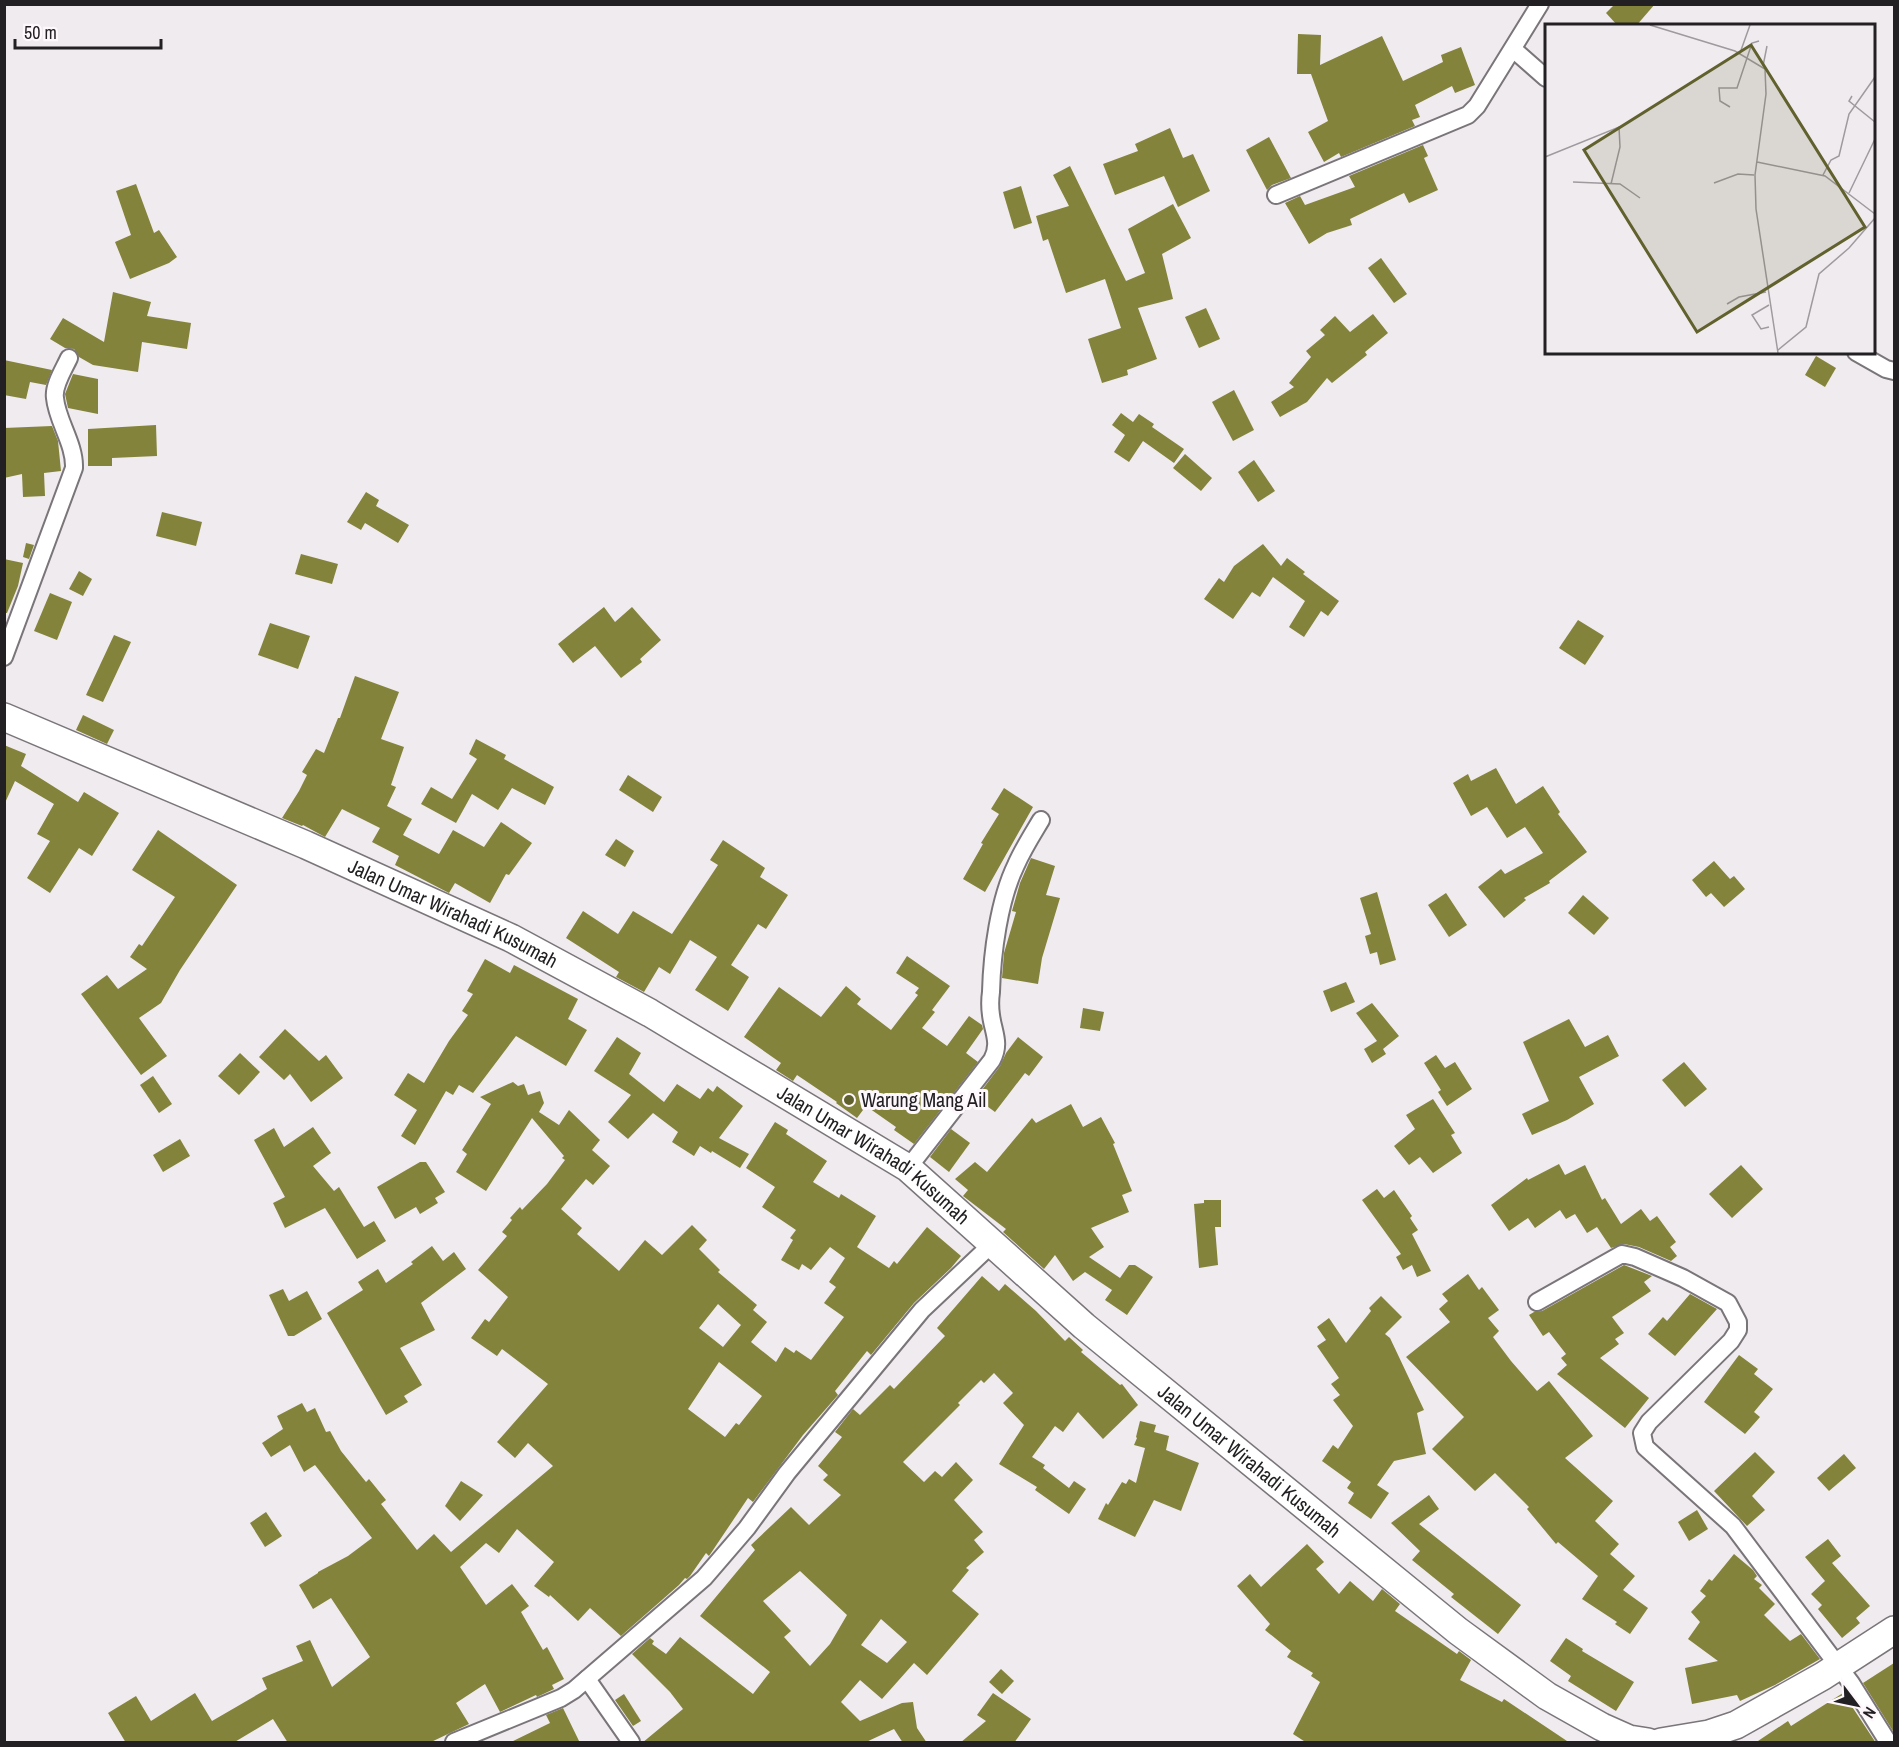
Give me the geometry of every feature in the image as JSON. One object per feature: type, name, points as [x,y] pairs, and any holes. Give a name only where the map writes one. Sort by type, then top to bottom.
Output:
[{"type":"main road","name":"Jalan Umar Wirahadi Kusumah","points":[[4,717],[306,845],[511,938],[650,1013],[908,1168],[1084,1326],[1458,1631],[1547,1696],[1602,1727],[1629,1739],[1648,1743]]},
{"type":"main road","points":[[1676,1741],[1736,1725],[1839,1666],[1894,1630]]},
{"type":"street","points":[[1276,195],[1468,115],[1477,106],[1540,4]]},
{"type":"street","points":[[1513,49],[1545,77]]},
{"type":"street","points":[[1860,354],[1886,369],[1894,370]]},
{"type":"street","points":[[4,657],[74,468],[72,454],[54,397],[69,358]]},
{"type":"street","points":[[908,1168],[992,1060],[997,1050],[991,1015],[991,993],[1000,918],[1015,866],[1041,820]]},
{"type":"street","points":[[454,1743],[561,1698],[574,1690],[704,1578],[747,1528],[787,1473],[922,1310],[993,1243]]},
{"type":"street","points":[[1537,1302],[1622,1254],[1635,1257],[1683,1278],[1728,1303],[1738,1322],[1737,1330],[1731,1341],[1649,1422],[1642,1433],[1645,1447],[1733,1526],[1839,1666],[1888,1743]]},
{"type":"street","points":[[587,1679],[631,1743]]},
{"type":"building","points":[[1615,4],[1655,4],[1638,24],[1616,24],[1606,13]]},
{"type":"building","points":[[1298,34],[1321,35],[1320,65],[1382,36],[1403,81],[1443,62],[1441,55],[1461,47],[1475,85],[1455,93],[1452,86],[1415,105],[1420,117],[1412,120],[1415,126],[1341,157],[1339,153],[1324,162],[1308,132],[1328,121],[1311,74],[1297,74]]},
{"type":"building","points":[[1170,128],[1183,158],[1193,154],[1210,191],[1178,207],[1164,176],[1115,195],[1103,164],[1138,151],[1135,144]]},
{"type":"building","points":[[1269,137],[1291,178],[1272,185],[1267,190],[1246,150]]},
{"type":"building","points":[[1423,145],[1428,156],[1424,158],[1438,190],[1409,203],[1404,193],[1350,219],[1352,225],[1327,233],[1309,244],[1285,203],[1300,196],[1305,205],[1355,187],[1349,176]]},
{"type":"building","points":[[1070,166],[1126,281],[1145,273],[1128,229],[1173,204],[1191,238],[1162,254],[1173,299],[1138,308],[1157,359],[1127,370],[1128,375],[1102,383],[1088,339],[1121,328],[1105,279],[1066,293],[1048,239],[1043,241],[1036,216],[1069,206],[1053,175]]},
{"type":"building","points":[[136,184],[154,233],[159,230],[177,257],[169,263],[130,279],[115,242],[131,235],[116,191]]},
{"type":"building","points":[[1021,186],[1032,223],[1014,229],[1003,192]]},
{"type":"building","points":[[1381,258],[1407,294],[1394,303],[1368,268]]},
{"type":"building","points":[[113,292],[151,302],[147,316],[191,323],[187,349],[142,342],[138,372],[93,365],[79,357],[74,349],[65,348],[50,339],[63,318],[104,342]]},
{"type":"building","points":[[1206,308],[1220,339],[1199,348],[1185,317]]},
{"type":"building","points":[[1373,314],[1388,333],[1365,352],[1367,355],[1332,383],[1327,378],[1307,402],[1280,417],[1271,402],[1294,387],[1289,383],[1311,357],[1306,351],[1325,335],[1320,330],[1335,316],[1350,332]]},
{"type":"building","points":[[1816,356],[1836,368],[1825,387],[1805,375]]},
{"type":"building","points":[[4,360],[52,370],[46,385],[30,382],[26,399],[4,395]]},
{"type":"building","points":[[73,374],[98,379],[98,414],[68,408],[65,394]]},
{"type":"building","points":[[1234,390],[1254,430],[1233,441],[1212,402]]},
{"type":"building","points":[[1121,413],[1133,422],[1139,414],[1154,424],[1152,427],[1184,449],[1174,463],[1143,441],[1129,462],[1114,452],[1125,435],[1112,425]]},
{"type":"building","points":[[156,425],[157,456],[112,458],[112,466],[88,466],[88,429]]},
{"type":"building","points":[[52,426],[58,441],[61,471],[44,473],[45,496],[23,497],[22,474],[4,478],[4,428]]},
{"type":"building","points":[[1185,454],[1212,478],[1201,491],[1173,468]]},
{"type":"building","points":[[1254,460],[1275,491],[1258,502],[1238,472]]},
{"type":"building","points":[[366,492],[379,500],[376,506],[409,525],[398,543],[365,523],[361,530],[347,522]]},
{"type":"building","points":[[162,512],[202,522],[196,546],[156,536]]},
{"type":"building","points":[[26,543],[34,545],[29,559],[23,557]]},
{"type":"building","points":[[1263,544],[1281,566],[1287,558],[1305,572],[1303,574],[1339,601],[1328,616],[1321,611],[1304,637],[1289,627],[1305,601],[1273,577],[1260,597],[1252,592],[1233,619],[1204,599],[1219,578],[1224,582],[1234,566]]},
{"type":"building","points":[[301,554],[338,564],[332,584],[295,574]]},
{"type":"building","points":[[4,559],[23,563],[18,586],[7,613],[4,613]]},
{"type":"building","points":[[79,571],[92,579],[83,596],[69,589]]},
{"type":"building","points":[[50,593],[72,602],[57,640],[34,631]]},
{"type":"building","points":[[604,607],[615,622],[632,607],[661,640],[640,659],[642,662],[621,678],[595,646],[573,663],[558,644]]},
{"type":"building","points":[[1578,620],[1604,636],[1585,665],[1559,648]]},
{"type":"building","points":[[270,623],[310,636],[298,669],[258,655]]},
{"type":"building","points":[[114,635],[131,642],[103,702],[86,695]]},
{"type":"building","points":[[355,676],[399,692],[381,739],[404,747],[391,785],[396,787],[387,806],[412,819],[403,835],[439,854],[453,830],[484,847],[501,822],[532,843],[509,875],[506,874],[490,903],[455,883],[449,893],[395,865],[399,856],[372,842],[380,828],[342,809],[325,837],[303,825],[282,818],[307,775],[302,772],[316,749],[324,753]]},
{"type":"building","points":[[83,715],[114,730],[107,744],[76,730]]},
{"type":"building","points":[[476,739],[506,755],[504,759],[554,787],[545,805],[512,788],[498,810],[472,794],[456,823],[421,804],[431,787],[452,799],[477,759],[469,754]]},
{"type":"building","points":[[4,745],[26,754],[21,766],[78,802],[84,792],[119,813],[92,856],[79,848],[50,893],[27,878],[50,841],[37,834],[54,804],[15,781],[4,805]]},
{"type":"building","points":[[1496,768],[1516,804],[1543,786],[1560,812],[1558,814],[1587,852],[1549,881],[1550,883],[1524,898],[1526,900],[1504,918],[1478,887],[1501,869],[1505,874],[1543,853],[1525,827],[1507,838],[1487,807],[1471,816],[1453,783],[1468,774],[1471,781]]},
{"type":"building","points":[[628,775],[662,797],[653,812],[619,790]]},
{"type":"building","points":[[1004,788],[1033,807],[985,892],[963,879],[999,814],[991,809]]},
{"type":"building","points":[[158,830],[237,885],[180,970],[161,1003],[139,1018],[167,1056],[141,1075],[81,994],[107,975],[118,989],[147,969],[130,957],[139,944],[142,946],[175,897],[132,870]]},
{"type":"building","points":[[616,839],[634,851],[625,867],[605,855]]},
{"type":"building","points":[[723,840],[765,868],[760,877],[788,895],[766,929],[758,924],[731,965],[749,977],[728,1011],[695,990],[717,957],[690,940],[670,974],[659,967],[644,992],[616,977],[619,972],[566,938],[583,911],[618,934],[633,911],[672,934],[718,865],[710,860]]},
{"type":"building","points":[[1031,858],[1055,866],[1046,895],[1060,898],[1042,958],[1038,984],[1002,978],[1004,953],[1016,912],[1012,911],[1020,883]]},
{"type":"building","points":[[1714,861],[1730,879],[1734,876],[1745,889],[1724,907],[1711,893],[1706,897],[1692,880]]},
{"type":"building","points":[[1377,892],[1396,960],[1380,965],[1377,952],[1370,954],[1365,936],[1371,934],[1360,898]]},
{"type":"building","points":[[1446,893],[1467,925],[1449,937],[1428,905]]},
{"type":"building","points":[[1583,895],[1609,918],[1594,935],[1568,913]]},
{"type":"building","points":[[907,956],[950,986],[932,1010],[935,1012],[922,1028],[947,1046],[969,1016],[982,1025],[983,1029],[966,1053],[978,1062],[914,1144],[894,1130],[896,1127],[866,1106],[857,1118],[797,1075],[793,1081],[776,1070],[781,1063],[744,1037],[779,987],[821,1017],[846,986],[861,999],[857,1004],[891,1030],[918,995],[915,993],[919,988],[896,973]]},
{"type":"building","points":[[485,959],[510,973],[514,965],[578,999],[568,1019],[587,1030],[566,1066],[516,1036],[473,1093],[459,1085],[453,1095],[446,1091],[415,1145],[401,1136],[417,1110],[394,1095],[408,1073],[424,1083],[449,1041],[468,1015],[462,1011],[473,994],[467,991]]},
{"type":"building","points":[[1346,982],[1355,1002],[1331,1012],[1323,991]]},
{"type":"building","points":[[1372,1003],[1399,1036],[1383,1049],[1386,1054],[1372,1063],[1364,1049],[1377,1041],[1356,1013]]},
{"type":"building","points":[[1083,1008],[1104,1012],[1100,1031],[1080,1028]]},
{"type":"building","points":[[1569,1019],[1585,1047],[1608,1035],[1619,1056],[1579,1077],[1594,1104],[1567,1120],[1532,1135],[1522,1114],[1549,1101],[1523,1042]]},
{"type":"building","points":[[285,1029],[319,1061],[326,1055],[343,1078],[311,1102],[290,1074],[284,1080],[259,1057]]},
{"type":"building","points":[[617,1037],[641,1053],[629,1074],[664,1102],[677,1084],[700,1099],[708,1088],[713,1092],[717,1086],[743,1106],[719,1138],[749,1154],[740,1168],[700,1146],[694,1156],[672,1142],[678,1132],[653,1113],[628,1139],[608,1122],[631,1095],[594,1071]]},
{"type":"building","points":[[1018,1037],[1043,1057],[1029,1076],[1025,1073],[995,1112],[976,1098]]},
{"type":"building","points":[[240,1053],[260,1072],[239,1095],[218,1076]]},
{"type":"building","points":[[1436,1055],[1445,1068],[1455,1062],[1472,1089],[1447,1106],[1438,1092],[1441,1090],[1424,1063]]},
{"type":"building","points":[[1684,1062],[1707,1089],[1685,1107],[1662,1080]]},
{"type":"building","points":[[153,1076],[172,1104],[159,1113],[140,1085]]},
{"type":"building","points":[[513,1082],[518,1086],[524,1084],[528,1095],[540,1091],[544,1103],[539,1112],[559,1125],[569,1110],[600,1140],[592,1150],[610,1166],[593,1185],[586,1179],[561,1209],[582,1228],[577,1234],[619,1271],[645,1240],[662,1255],[692,1225],[707,1240],[699,1249],[720,1270],[718,1272],[757,1305],[753,1310],[767,1322],[751,1342],[776,1362],[785,1347],[794,1353],[796,1350],[811,1360],[844,1317],[824,1303],[836,1287],[829,1282],[845,1258],[830,1247],[811,1270],[802,1264],[799,1270],[781,1260],[796,1230],[762,1207],[775,1187],[746,1168],[775,1122],[788,1130],[786,1134],[827,1161],[813,1182],[839,1198],[841,1194],[876,1216],[857,1247],[889,1268],[894,1261],[897,1264],[927,1227],[961,1256],[914,1303],[871,1355],[867,1351],[835,1391],[838,1395],[803,1435],[753,1502],[748,1498],[709,1556],[706,1553],[687,1579],[685,1578],[621,1636],[590,1608],[578,1621],[550,1595],[549,1597],[534,1586],[554,1562],[517,1529],[499,1553],[486,1543],[460,1567],[486,1605],[512,1584],[529,1606],[521,1612],[543,1650],[547,1647],[564,1679],[552,1685],[554,1689],[500,1712],[485,1684],[456,1703],[469,1724],[429,1743],[288,1743],[273,1719],[233,1743],[126,1743],[108,1713],[136,1696],[151,1721],[195,1693],[212,1721],[267,1689],[262,1678],[303,1661],[296,1646],[310,1640],[332,1687],[370,1657],[331,1598],[313,1609],[299,1585],[348,1556],[372,1538],[315,1465],[304,1472],[290,1445],[271,1457],[262,1443],[283,1429],[277,1416],[302,1403],[307,1412],[315,1408],[326,1432],[330,1431],[341,1451],[366,1482],[369,1479],[386,1500],[381,1504],[417,1550],[434,1534],[451,1552],[553,1466],[528,1443],[515,1458],[497,1442],[548,1384],[502,1349],[497,1356],[471,1338],[485,1319],[489,1322],[508,1297],[478,1270],[507,1236],[502,1232],[512,1220],[510,1218],[520,1207],[522,1210],[547,1184],[565,1160],[532,1118],[486,1191],[456,1172],[467,1154],[462,1150],[491,1104],[480,1097]],"holes":[[[718,1304],[741,1325],[723,1347],[699,1328]],[[719,1362],[762,1396],[739,1425],[736,1423],[725,1437],[688,1409]]]},
{"type":"building","points":[[1433,1099],[1455,1133],[1451,1135],[1462,1153],[1433,1173],[1420,1157],[1409,1165],[1394,1146],[1415,1129],[1406,1115]]},
{"type":"building","points":[[1071,1104],[1083,1127],[1101,1117],[1115,1143],[1113,1144],[1132,1191],[1122,1195],[1129,1212],[1091,1228],[1104,1247],[1089,1257],[1120,1278],[1129,1265],[1135,1265],[1153,1277],[1127,1315],[1105,1300],[1112,1290],[1085,1272],[1073,1281],[1055,1255],[1044,1269],[1003,1232],[1006,1229],[963,1196],[968,1190],[955,1179],[975,1162],[987,1172],[1032,1118],[1036,1123]]},
{"type":"building","points":[[313,1127],[331,1153],[313,1166],[334,1191],[339,1187],[364,1227],[374,1221],[386,1241],[357,1259],[325,1208],[285,1228],[273,1203],[285,1197],[254,1140],[274,1128],[284,1147]]},
{"type":"building","points":[[951,1129],[970,1143],[949,1172],[930,1157]]},
{"type":"building","points":[[180,1139],[190,1156],[163,1172],[153,1155]]},
{"type":"building","points":[[420,1162],[426,1162],[445,1192],[435,1198],[438,1203],[420,1214],[416,1207],[395,1219],[377,1187]]},
{"type":"building","points":[[1559,1164],[1565,1175],[1585,1165],[1602,1200],[1605,1198],[1621,1224],[1641,1209],[1650,1221],[1657,1216],[1676,1242],[1670,1247],[1677,1256],[1671,1261],[1639,1247],[1624,1244],[1611,1248],[1597,1227],[1587,1233],[1575,1214],[1566,1219],[1560,1210],[1535,1228],[1528,1218],[1509,1231],[1491,1205],[1527,1178],[1528,1180]]},
{"type":"building","points":[[1741,1165],[1763,1189],[1732,1218],[1709,1194]]},
{"type":"building","points":[[1377,1189],[1384,1198],[1394,1190],[1412,1216],[1410,1218],[1418,1230],[1412,1234],[1431,1271],[1417,1277],[1412,1265],[1403,1270],[1396,1257],[1401,1254],[1362,1200]]},
{"type":"building","points":[[1204,1200],[1221,1200],[1221,1227],[1215,1227],[1218,1265],[1199,1268],[1194,1204],[1204,1203]]},
{"type":"building","points":[[432,1246],[443,1261],[454,1252],[466,1269],[421,1303],[435,1330],[400,1348],[422,1385],[404,1396],[408,1402],[386,1415],[327,1313],[363,1290],[358,1282],[378,1269],[386,1283],[413,1264],[411,1262]]},
{"type":"building","points":[[1624,1265],[1652,1276],[1644,1282],[1651,1291],[1612,1317],[1624,1333],[1615,1339],[1619,1344],[1600,1358],[1649,1398],[1625,1428],[1557,1374],[1567,1365],[1561,1358],[1566,1354],[1549,1332],[1543,1336],[1529,1315],[1542,1311]]},
{"type":"building","points":[[1468,1274],[1479,1290],[1482,1287],[1499,1310],[1488,1318],[1499,1331],[1493,1337],[1511,1361],[1537,1391],[1549,1381],[1593,1436],[1565,1458],[1613,1501],[1595,1521],[1619,1544],[1610,1554],[1635,1576],[1623,1590],[1648,1608],[1630,1634],[1615,1624],[1617,1622],[1582,1599],[1598,1576],[1558,1542],[1556,1544],[1527,1509],[1529,1507],[1495,1473],[1475,1491],[1432,1449],[1464,1417],[1406,1357],[1450,1322],[1439,1309],[1448,1301],[1442,1294]]},
{"type":"building","points":[[982,1276],[999,1291],[1005,1284],[1065,1341],[1069,1337],[1083,1350],[1081,1352],[1120,1385],[1122,1384],[1138,1405],[1103,1439],[1078,1412],[1063,1432],[1055,1426],[1032,1457],[1045,1465],[1043,1468],[1069,1488],[1074,1481],[1086,1489],[1069,1514],[1035,1490],[1037,1487],[999,1464],[1024,1425],[1003,1403],[1013,1393],[994,1373],[984,1383],[981,1380],[958,1403],[960,1405],[903,1462],[924,1482],[935,1471],[942,1477],[956,1462],[973,1480],[954,1500],[983,1532],[974,1540],[984,1552],[966,1568],[969,1570],[952,1591],[979,1614],[927,1675],[914,1663],[882,1699],[860,1680],[841,1702],[860,1721],[902,1703],[913,1702],[917,1728],[927,1743],[903,1743],[894,1729],[864,1743],[642,1743],[683,1709],[670,1692],[632,1654],[650,1638],[654,1641],[652,1644],[666,1654],[680,1637],[753,1694],[770,1672],[700,1616],[755,1550],[751,1545],[791,1507],[809,1525],[841,1495],[823,1480],[828,1475],[818,1466],[842,1437],[835,1432],[853,1409],[860,1415],[890,1385],[894,1389],[945,1336],[937,1328]],"holes":[[[800,1571],[847,1615],[830,1644],[810,1666],[784,1637],[791,1631],[763,1601]],[[881,1619],[907,1642],[887,1663],[861,1645]]]},
{"type":"building","points":[[283,1289],[289,1301],[307,1291],[322,1319],[294,1336],[288,1336],[269,1295]]},
{"type":"building","points":[[1690,1294],[1717,1309],[1675,1356],[1648,1334],[1663,1317],[1667,1321]]},
{"type":"building","points":[[1381,1296],[1402,1317],[1385,1334],[1390,1338],[1424,1410],[1417,1413],[1426,1454],[1394,1461],[1377,1485],[1389,1493],[1371,1519],[1348,1503],[1354,1493],[1347,1488],[1351,1482],[1322,1461],[1333,1445],[1338,1449],[1353,1426],[1333,1400],[1340,1395],[1331,1384],[1339,1378],[1317,1346],[1326,1340],[1317,1327],[1329,1318],[1346,1343],[1371,1311],[1369,1308]]},
{"type":"building","points":[[1739,1355],[1758,1369],[1754,1374],[1773,1389],[1754,1412],[1760,1417],[1745,1434],[1704,1402]]},
{"type":"building","points":[[1140,1421],[1156,1425],[1154,1432],[1169,1436],[1166,1450],[1199,1463],[1181,1511],[1154,1500],[1135,1537],[1098,1519],[1106,1503],[1108,1505],[1122,1482],[1126,1484],[1129,1479],[1136,1483],[1145,1448],[1134,1445]]},
{"type":"building","points":[[1755,1452],[1775,1472],[1752,1496],[1765,1510],[1747,1526],[1714,1491]]},
{"type":"building","points":[[1844,1454],[1856,1468],[1829,1491],[1817,1478]]},
{"type":"building","points":[[461,1481],[483,1495],[460,1521],[445,1506]]},
{"type":"building","points":[[1429,1495],[1439,1509],[1419,1524],[1521,1605],[1498,1634],[1451,1597],[1454,1594],[1412,1560],[1420,1551],[1391,1523]]},
{"type":"building","points":[[1697,1510],[1708,1529],[1689,1541],[1678,1522]]},
{"type":"building","points":[[266,1512],[282,1536],[265,1547],[250,1523]]},
{"type":"building","points":[[1828,1539],[1841,1556],[1832,1563],[1870,1606],[1856,1618],[1860,1623],[1842,1638],[1818,1609],[1822,1605],[1811,1594],[1825,1581],[1805,1557]]},
{"type":"building","points":[[1307,1544],[1324,1562],[1316,1569],[1339,1594],[1350,1581],[1373,1601],[1382,1589],[1400,1604],[1395,1611],[1457,1654],[1459,1651],[1471,1660],[1460,1680],[1502,1702],[1504,1699],[1570,1743],[1307,1743],[1293,1734],[1320,1682],[1311,1676],[1313,1673],[1287,1657],[1291,1651],[1265,1630],[1270,1624],[1237,1586],[1250,1574],[1261,1587]]},
{"type":"building","points":[[1734,1554],[1753,1570],[1757,1576],[1754,1579],[1762,1585],[1759,1588],[1775,1604],[1764,1615],[1790,1641],[1801,1634],[1820,1659],[1775,1685],[1740,1701],[1737,1695],[1692,1704],[1685,1668],[1718,1661],[1688,1639],[1700,1622],[1691,1612],[1706,1596],[1700,1591],[1709,1579],[1712,1581]]},
{"type":"building","points":[[1566,1638],[1583,1649],[1582,1651],[1634,1682],[1616,1711],[1568,1681],[1571,1676],[1550,1661]]},
{"type":"building","points":[[1894,1663],[1894,1730],[1893,1731],[1863,1683]]},
{"type":"building","points":[[1001,1669],[1014,1681],[1002,1694],[989,1682]]},
{"type":"building","points":[[993,1693],[1031,1719],[1014,1743],[960,1743],[986,1721],[977,1715]]},
{"type":"building","points":[[1843,1693],[1876,1743],[1755,1743],[1788,1721],[1791,1726]]},
{"type":"building","points":[[624,1694],[641,1721],[633,1726],[615,1700]]},
{"type":"building","points":[[563,1708],[580,1743],[509,1743],[550,1723],[546,1715]]},
{"type":"place","name":"Warung Mang Ail","points":[[849,1100]]}]
